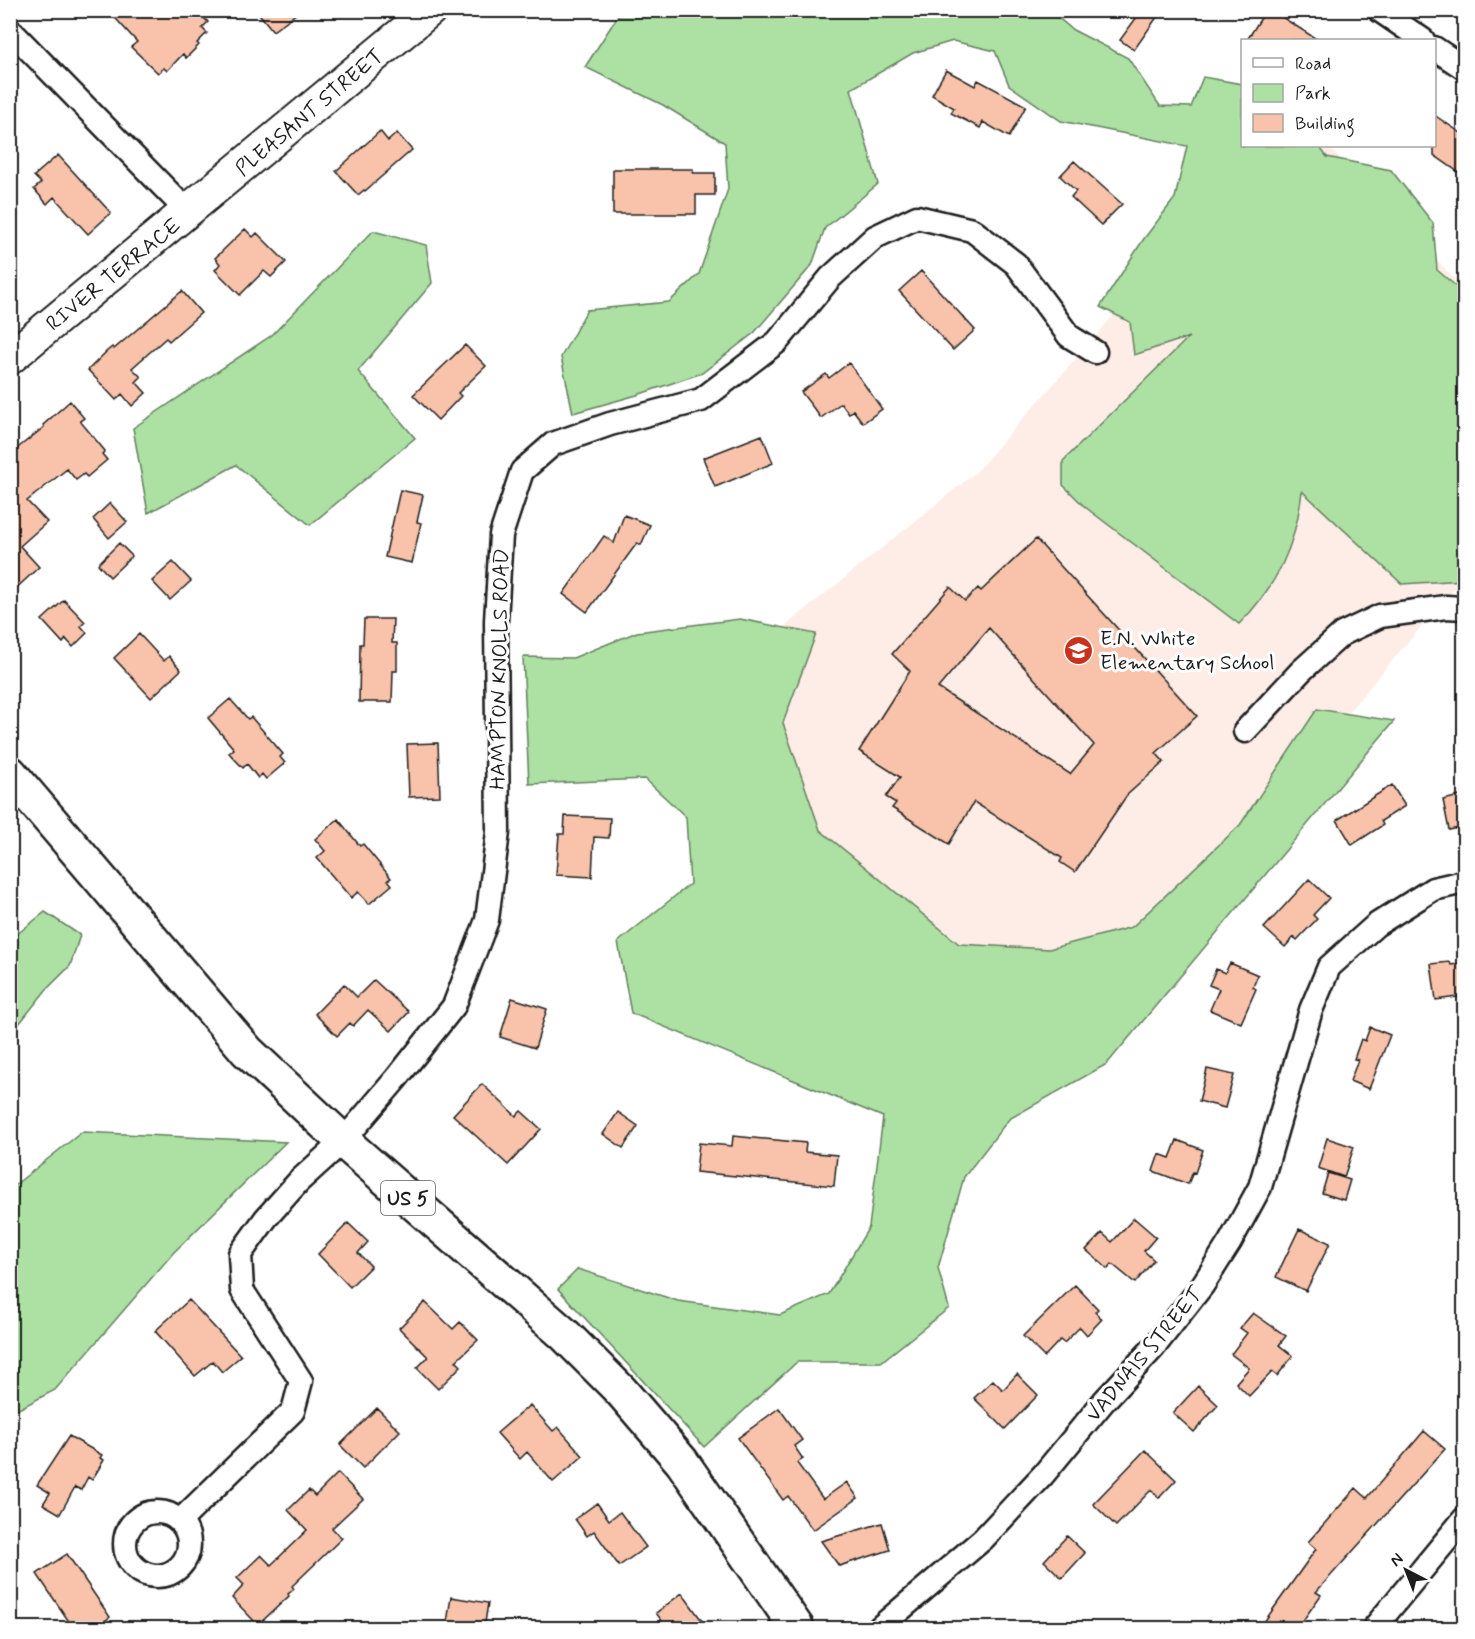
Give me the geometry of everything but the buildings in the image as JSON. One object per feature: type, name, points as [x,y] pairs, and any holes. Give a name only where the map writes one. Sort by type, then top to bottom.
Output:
[{"type":"main road","name":"US 5","points":[[10,773],[247,1051],[343,1140],[565,1335],[621,1391],[682,1462],[797,1629]]},
{"type":"street","name":"PLEASANT STREET","points":[[188,212],[430,10]]},
{"type":"street","points":[[1379,10],[1422,39]]},
{"type":"street","points":[[10,30],[188,212]]},
{"type":"street","points":[[1436,49],[1464,68]]},
{"type":"street","name":"RIVER TERRACE","points":[[10,358],[188,212]]},
{"type":"street","name":"HAMPTON KNOLLS ROAD","points":[[180,1521],[293,1411],[301,1381],[242,1290],[240,1254],[266,1218],[299,1181],[343,1140],[396,1079],[454,1006],[487,920],[498,832],[496,621],[501,535],[522,471],[553,444],[610,424],[701,400],[777,342],[830,278],[875,237],[917,217],[972,231],[981,237],[1016,264],[1069,336],[1095,352]]},
{"type":"street","points":[[1245,731],[1300,671],[1342,634],[1380,616],[1446,607],[1464,608]]},
{"type":"street","name":"VADNAIS STREET","points":[[879,1629],[983,1539],[1154,1347],[1202,1286],[1230,1242],[1260,1187],[1311,1010],[1329,967],[1376,925],[1432,889],[1464,882]]},
{"type":"street","points":[[1374,1629],[1464,1519]]},
{"type":"shaded area","name":"E.N. White Elementary School","points":[[1256,147],[1329,147],[1464,289],[1464,577],[1035,1077],[666,722],[975,473],[1090,343]]},
{"type":"green space","points":[[621,11],[1050,11],[1073,30],[1128,58],[1160,106],[1191,107],[1203,77],[1241,84],[1241,147],[1320,147],[1327,157],[1391,170],[1433,223],[1437,270],[1464,293],[1464,580],[1402,584],[1302,491],[1295,529],[1282,564],[1264,595],[1239,624],[1085,507],[1063,485],[1063,461],[1189,337],[1134,355],[1130,322],[1100,307],[1143,240],[1175,198],[1187,146],[1061,121],[1009,85],[995,51],[953,41],[913,53],[851,89],[878,184],[825,228],[812,265],[754,333],[702,373],[573,413],[561,357],[587,310],[669,302],[699,274],[728,189],[725,143],[663,105],[585,67]]},
{"type":"green space","points":[[373,231],[426,245],[432,283],[358,371],[415,438],[310,525],[236,465],[148,513],[133,428],[272,335]]},
{"type":"green space","points":[[740,619],[816,634],[783,723],[820,830],[959,944],[1049,949],[1132,927],[1240,825],[1317,709],[1394,721],[1107,1064],[1009,1119],[964,1177],[938,1268],[949,1308],[881,1362],[797,1362],[704,1447],[558,1289],[578,1269],[678,1301],[780,1315],[829,1294],[869,1227],[883,1117],[631,1013],[618,942],[690,884],[686,817],[645,779],[529,784],[523,657],[573,658],[637,632]]},
{"type":"green space","points":[[45,912],[80,935],[70,966],[46,990],[11,1034],[11,939]]},
{"type":"green space","points":[[82,1132],[286,1142],[174,1252],[55,1390],[11,1413],[11,1188]]},
{"type":"place","name":"E.N. White Elementary School","points":[[1079,650]]}]
